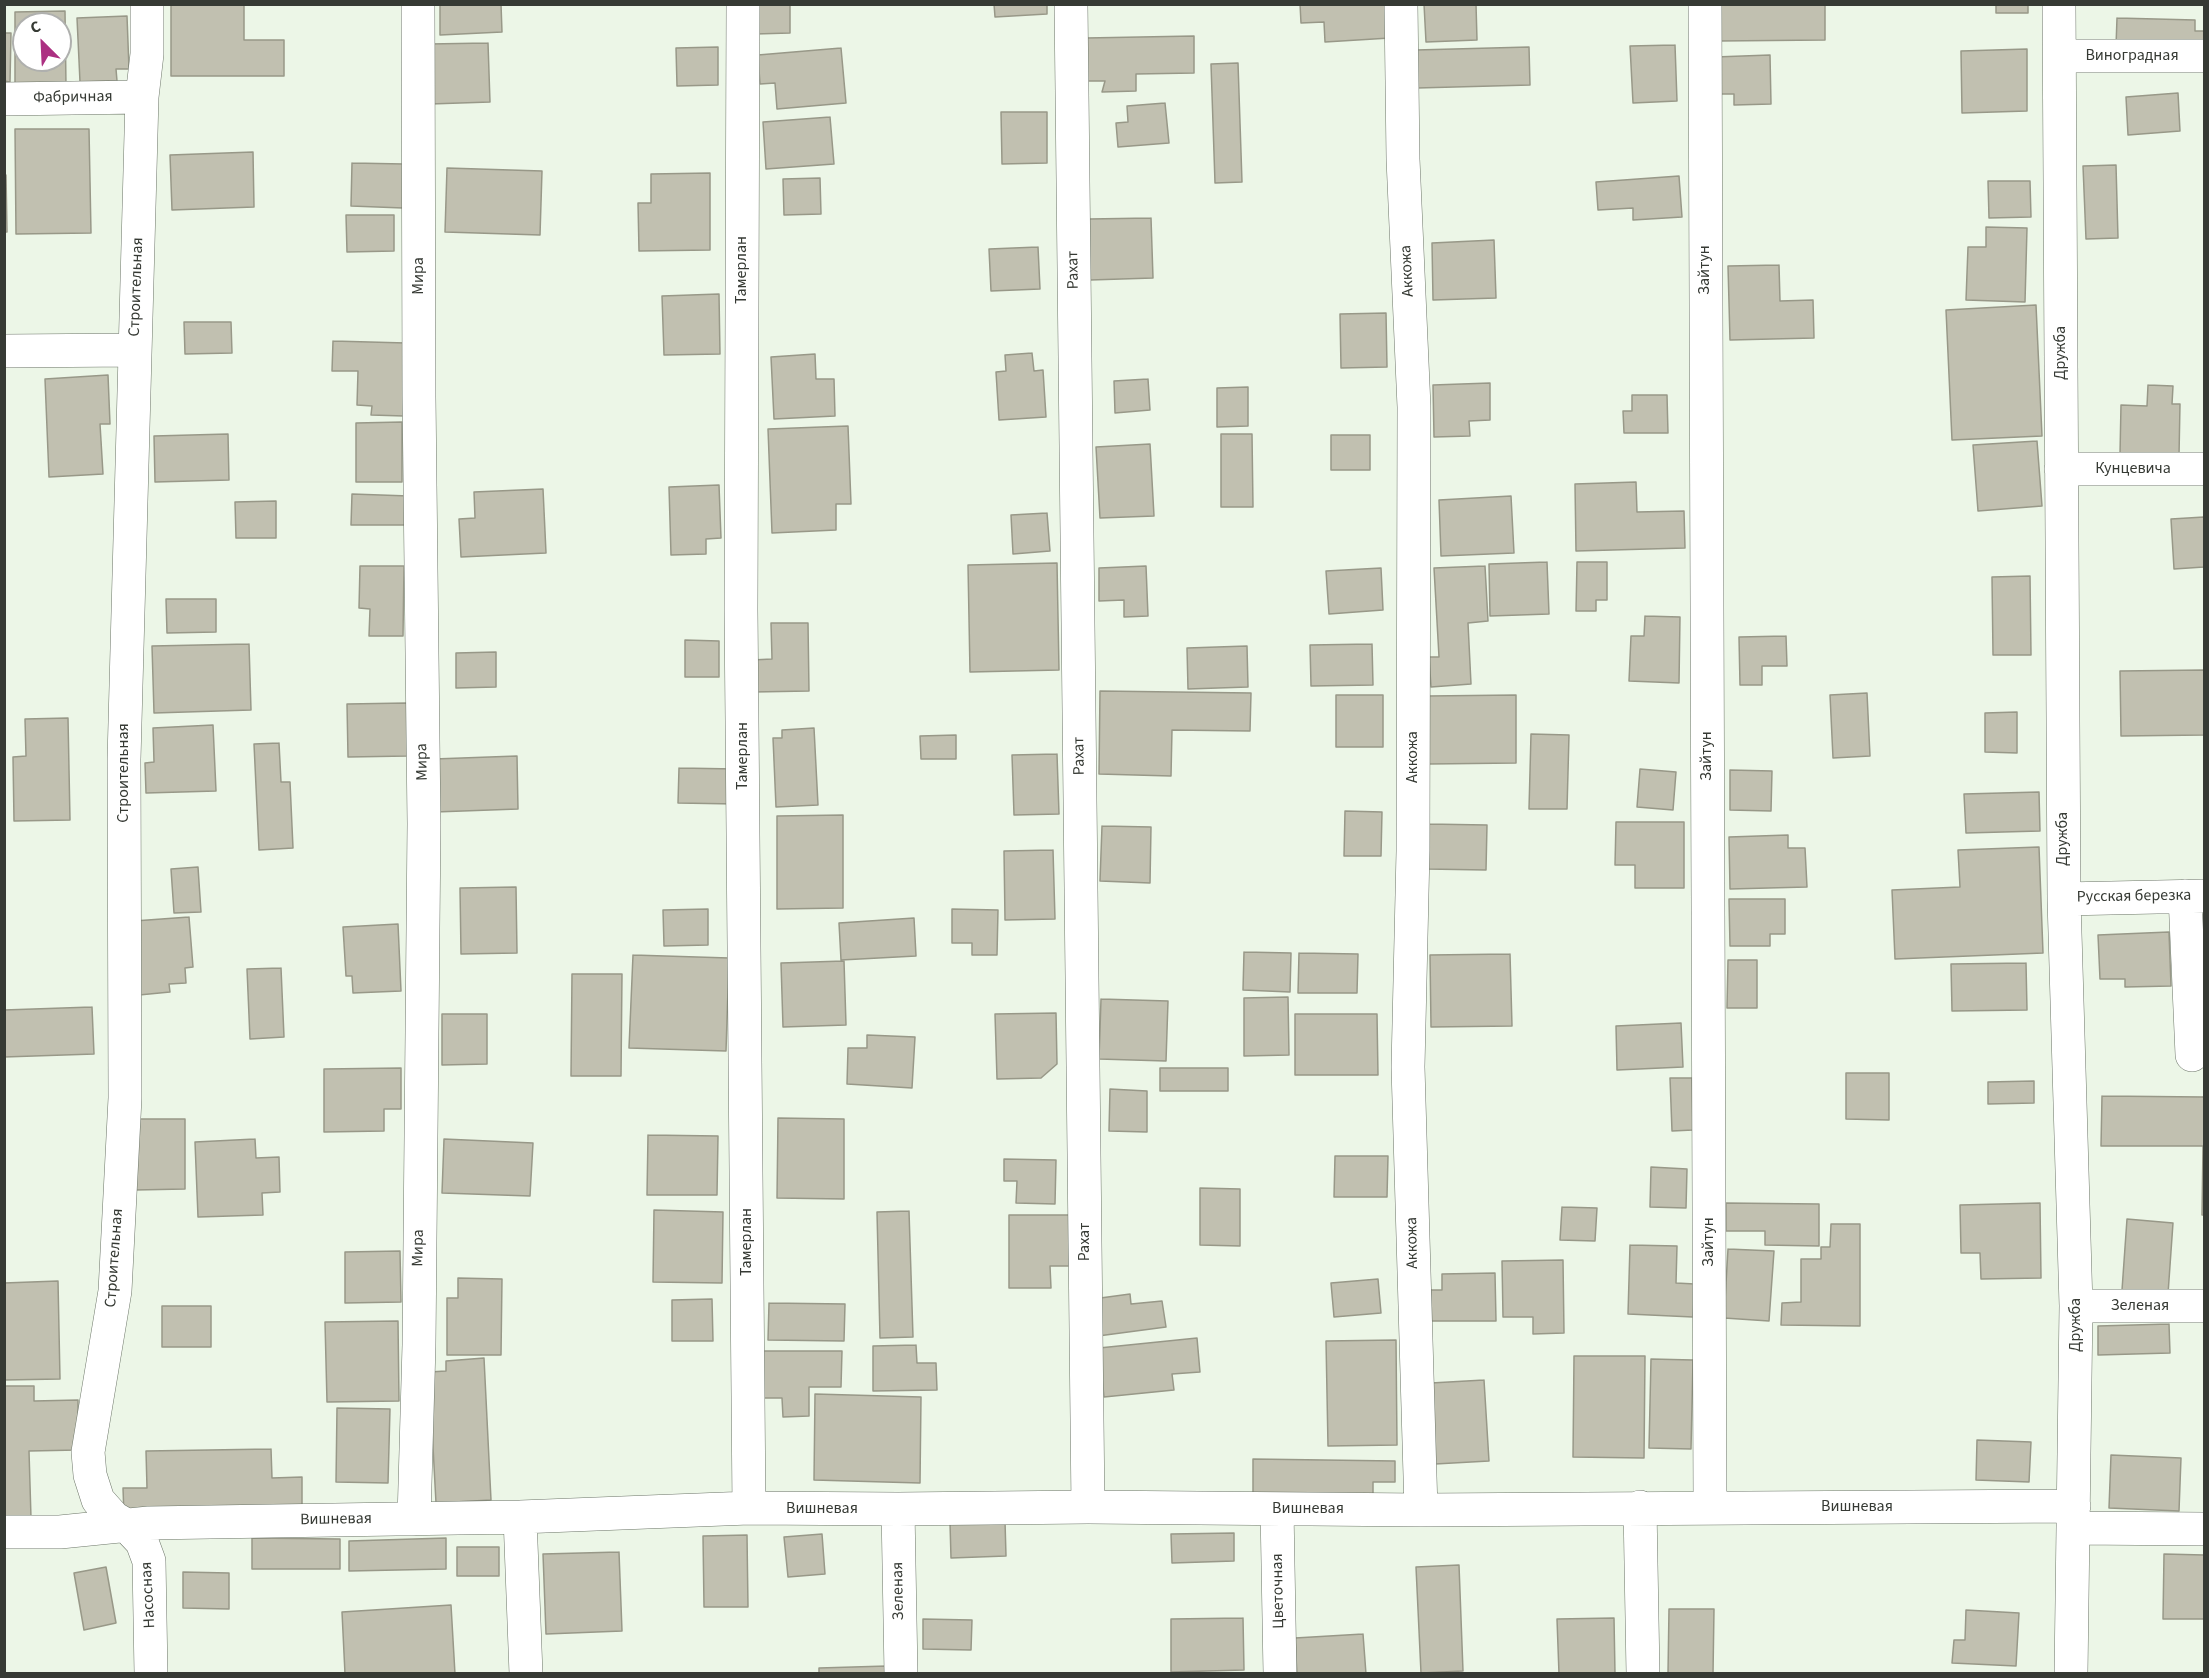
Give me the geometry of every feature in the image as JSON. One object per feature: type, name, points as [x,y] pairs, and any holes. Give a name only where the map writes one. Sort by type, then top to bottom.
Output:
[{"type":"street","name":"Строительная","points":[[126,1525],[114,1518],[98,1500],[90,1474],[88,1452],[115,1291],[125,1098],[124,759],[142,97],[147,54],[147,4]]},
{"type":"street","name":"Мира","points":[[414,1519],[419,1345],[424,824],[419,397],[418,4]]},
{"type":"street","name":"Тамерлан","points":[[743,4],[741,609],[749,1508]]},
{"type":"street","name":"Рахат","points":[[1071,4],[1088,1507]]},
{"type":"street","name":"Аккожа","points":[[1401,4],[1403,159],[1414,407],[1413,816],[1408,1067],[1421,1510]]},
{"type":"street","name":"Зайтун","points":[[1705,4],[1710,1508]]},
{"type":"street","name":"Дружба","points":[[2059,4],[2064,899],[2076,1306],[2071,1674]]},
{"type":"street","name":"Виноградная","points":[[2060,56],[2205,56]]},
{"type":"street","name":"Фабричная","points":[[4,99],[142,97]]},
{"type":"street","points":[[4,351],[135,350]]},
{"type":"street","name":"Кунцевича","points":[[2061,469],[2205,469]]},
{"type":"street","points":[[2192,1055],[2195,896]]},
{"type":"street","name":"Русская березка","points":[[2064,899],[2195,896]]},
{"type":"street","name":"Зеленая","points":[[2076,1306],[2205,1306]]},
{"type":"street","name":"Вишневая","points":[[4,1532],[60,1532],[126,1525],[520,1517],[749,1508],[1088,1507],[1421,1510],[1710,1508],[2074,1517],[2205,1529]]},
{"type":"street","points":[[1640,1507],[1643,1674]]},
{"type":"street","name":"Зеленая","points":[[898,1509],[901,1674]]},
{"type":"street","name":"Цветочная","points":[[1277,1509],[1280,1674]]},
{"type":"street","points":[[520,1517],[526,1674]]},
{"type":"street","name":"Насосная","points":[[126,1525],[142,1542],[149,1561],[151,1674]]},
{"type":"building","points":[[171,4],[244,4],[244,40],[284,40],[284,76],[171,76]]},
{"type":"building","points":[[440,4],[501,4],[502,32],[440,35]]},
{"type":"building","points":[[755,4],[790,4],[790,33],[755,34]]},
{"type":"building","points":[[994,4],[1047,4],[1047,14],[995,17]]},
{"type":"building","points":[[1300,4],[1388,4],[1390,38],[1325,42],[1324,22],[1301,23]]},
{"type":"building","points":[[1424,4],[1476,4],[1477,40],[1426,42]]},
{"type":"building","points":[[1718,4],[1825,4],[1825,40],[1718,41]]},
{"type":"building","points":[[1996,4],[2028,4],[2028,13],[1996,13]]},
{"type":"building","points":[[65,11],[65,12],[15,12]]},
{"type":"building","points":[[127,16],[129,69],[116,69],[117,81],[80,82],[77,18]]},
{"type":"building","points":[[2117,18],[2195,20],[2195,31],[2204,31],[2204,48],[2116,46]]},
{"type":"building","points":[[4,33],[11,33],[10,82],[4,81]]},
{"type":"building","points":[[1194,36],[1194,73],[1136,74],[1136,91],[1102,92],[1105,81],[1086,81],[1086,38]]},
{"type":"building","points":[[488,43],[490,102],[430,104],[429,44]]},
{"type":"building","points":[[1675,45],[1677,101],[1633,103],[1630,46]]},
{"type":"building","points":[[718,47],[718,85],[677,86],[676,48]]},
{"type":"building","points":[[1529,47],[1530,85],[1417,88],[1416,50]]},
{"type":"building","points":[[841,48],[846,103],[777,109],[775,83],[760,84],[758,55]]},
{"type":"building","points":[[2027,49],[2027,111],[1962,113],[1961,51]]},
{"type":"building","points":[[1770,55],[1771,104],[1734,105],[1734,94],[1716,94],[1715,57]]},
{"type":"building","points":[[1238,63],[1242,182],[1215,183],[1211,64]]},
{"type":"building","points":[[15,72],[66,72],[66,86],[15,86]]},
{"type":"building","points":[[2178,93],[2180,131],[2128,135],[2126,97]]},
{"type":"building","points":[[1165,103],[1169,143],[1118,147],[1116,123],[1128,122],[1127,106]]},
{"type":"building","points":[[1001,112],[1047,112],[1047,163],[1002,164]]},
{"type":"building","points":[[830,117],[834,164],[766,169],[763,122]]},
{"type":"building","points":[[15,129],[89,129],[91,233],[16,234]]},
{"type":"building","points":[[253,152],[254,207],[172,210],[170,155]]},
{"type":"building","points":[[352,163],[404,164],[403,208],[351,206]]},
{"type":"building","points":[[2116,165],[2118,238],[2086,239],[2083,166]]},
{"type":"building","points":[[447,168],[542,171],[540,235],[445,232]]},
{"type":"building","points":[[710,173],[710,250],[639,251],[638,203],[651,203],[651,174]]},
{"type":"building","points":[[4,175],[6,175],[7,232],[4,232]]},
{"type":"building","points":[[1679,176],[1682,217],[1633,220],[1633,208],[1598,210],[1596,182]]},
{"type":"building","points":[[820,178],[821,214],[784,215],[783,179]]},
{"type":"building","points":[[1988,181],[2030,181],[2031,217],[1989,218]]},
{"type":"building","points":[[346,215],[394,215],[394,251],[347,252]]},
{"type":"building","points":[[1151,218],[1153,278],[1090,280],[1089,219]]},
{"type":"building","points":[[1986,227],[2027,228],[2025,302],[1966,300],[1968,247],[1986,247]]},
{"type":"building","points":[[1494,240],[1496,298],[1433,300],[1432,243]]},
{"type":"building","points":[[1038,247],[1040,289],[991,291],[989,249]]},
{"type":"building","points":[[1779,265],[1780,301],[1813,300],[1814,338],[1730,340],[1728,266]]},
{"type":"building","points":[[719,294],[720,354],[664,355],[662,296]]},
{"type":"building","points":[[2036,305],[2042,436],[1952,440],[1946,310]]},
{"type":"building","points":[[1386,313],[1387,367],[1341,368],[1340,314]]},
{"type":"building","points":[[184,322],[231,322],[232,353],[185,354]]},
{"type":"building","points":[[333,341],[406,343],[404,416],[371,415],[372,406],[357,405],[358,371],[332,371]]},
{"type":"building","points":[[1032,353],[1034,371],[1043,370],[1046,417],[999,420],[996,372],[1006,371],[1005,355]]},
{"type":"building","points":[[815,354],[816,379],[834,379],[835,416],[774,419],[771,357]]},
{"type":"building","points":[[108,375],[110,424],[100,424],[103,474],[49,477],[45,379]]},
{"type":"building","points":[[1148,379],[1150,410],[1115,413],[1114,381]]},
{"type":"building","points":[[1490,383],[1490,420],[1469,421],[1470,436],[1434,437],[1433,385]]},
{"type":"building","points":[[2148,385],[2173,386],[2172,404],[2180,404],[2179,456],[2120,454],[2121,405],[2147,406]]},
{"type":"building","points":[[1248,387],[1248,426],[1217,427],[1217,388]]},
{"type":"building","points":[[1632,395],[1667,395],[1668,433],[1624,433],[1623,411],[1632,411]]},
{"type":"building","points":[[402,422],[402,482],[356,482],[356,423]]},
{"type":"building","points":[[848,426],[851,504],[836,504],[836,530],[772,533],[768,429]]},
{"type":"building","points":[[228,434],[229,480],[155,482],[154,436]]},
{"type":"building","points":[[1221,434],[1252,434],[1253,507],[1221,507]]},
{"type":"building","points":[[1331,435],[1370,435],[1370,470],[1331,470]]},
{"type":"building","points":[[2037,441],[2042,506],[1978,511],[1973,445]]},
{"type":"building","points":[[1150,444],[1154,516],[1100,518],[1096,447]]},
{"type":"building","points":[[1636,482],[1637,512],[1684,511],[1685,548],[1576,551],[1575,484]]},
{"type":"building","points":[[719,485],[721,538],[706,539],[706,554],[671,555],[669,487]]},
{"type":"building","points":[[543,489],[546,553],[461,557],[459,519],[475,518],[474,492]]},
{"type":"building","points":[[352,494],[409,496],[408,525],[351,525]]},
{"type":"building","points":[[1511,496],[1514,553],[1441,556],[1439,500]]},
{"type":"building","points":[[276,501],[276,538],[236,538],[235,502]]},
{"type":"building","points":[[1047,513],[1050,551],[1013,554],[1011,515]]},
{"type":"building","points":[[2204,517],[2204,567],[2174,569],[2171,519]]},
{"type":"building","points":[[1547,562],[1549,614],[1490,616],[1489,564]]},
{"type":"building","points":[[1577,562],[1607,562],[1607,600],[1596,600],[1596,611],[1576,611]]},
{"type":"building","points":[[1057,563],[1059,670],[970,672],[968,565]]},
{"type":"building","points":[[360,566],[404,566],[403,636],[369,636],[370,609],[359,608]]},
{"type":"building","points":[[1146,566],[1148,616],[1124,617],[1124,600],[1099,601],[1099,568]]},
{"type":"building","points":[[1485,566],[1488,621],[1468,623],[1471,684],[1431,687],[1429,657],[1439,657],[1434,568]]},
{"type":"building","points":[[1381,568],[1383,610],[1329,614],[1326,571]]},
{"type":"building","points":[[2030,576],[2031,655],[1993,655],[1992,577]]},
{"type":"building","points":[[166,599],[216,599],[216,632],[167,633]]},
{"type":"building","points":[[1645,616],[1680,617],[1679,683],[1629,681],[1631,636],[1644,636]]},
{"type":"building","points":[[771,623],[808,623],[809,691],[753,692],[752,660],[772,659]]},
{"type":"building","points":[[1786,636],[1787,666],[1762,666],[1762,685],[1740,685],[1739,637]]},
{"type":"building","points":[[685,640],[719,641],[719,677],[685,677]]},
{"type":"building","points":[[249,644],[251,710],[154,713],[152,646]]},
{"type":"building","points":[[1372,644],[1373,685],[1311,686],[1310,645]]},
{"type":"building","points":[[1247,646],[1248,687],[1188,689],[1187,648]]},
{"type":"building","points":[[496,652],[496,687],[456,688],[456,653]]},
{"type":"building","points":[[2204,670],[2204,735],[2121,736],[2120,671]]},
{"type":"building","points":[[1100,691],[1251,693],[1250,731],[1172,730],[1171,776],[1099,774]]},
{"type":"building","points":[[1867,693],[1870,756],[1833,758],[1830,695]]},
{"type":"building","points":[[1336,695],[1383,695],[1383,747],[1336,747]]},
{"type":"building","points":[[1516,695],[1516,763],[1429,764],[1428,696]]},
{"type":"building","points":[[407,703],[408,756],[348,757],[347,704]]},
{"type":"building","points":[[2017,712],[2017,753],[1985,752],[1985,713]]},
{"type":"building","points":[[68,718],[70,820],[14,821],[13,757],[26,756],[25,719]]},
{"type":"building","points":[[213,725],[216,791],[146,793],[145,763],[154,762],[153,728]]},
{"type":"building","points":[[814,728],[818,805],[776,807],[773,738],[782,738],[782,730]]},
{"type":"building","points":[[1531,734],[1569,735],[1567,809],[1529,809]]},
{"type":"building","points":[[956,735],[956,759],[921,759],[920,736]]},
{"type":"building","points":[[279,743],[281,782],[290,782],[293,848],[259,850],[254,744]]},
{"type":"building","points":[[1057,754],[1059,814],[1014,815],[1012,755]]},
{"type":"building","points":[[517,756],[518,809],[435,812],[434,759]]},
{"type":"building","points":[[679,768],[736,769],[736,804],[678,803]]},
{"type":"building","points":[[1640,769],[1676,772],[1673,810],[1637,807]]},
{"type":"building","points":[[1730,770],[1772,771],[1771,811],[1730,810]]},
{"type":"building","points":[[2039,792],[2040,831],[1966,833],[1964,794]]},
{"type":"building","points":[[1345,811],[1382,812],[1381,856],[1344,856]]},
{"type":"building","points":[[843,815],[843,908],[777,909],[777,816]]},
{"type":"building","points":[[1616,822],[1684,822],[1684,888],[1635,888],[1635,865],[1615,865]]},
{"type":"building","points":[[1427,824],[1487,825],[1486,870],[1426,869]]},
{"type":"building","points":[[1102,826],[1151,827],[1150,883],[1100,881]]},
{"type":"building","points":[[1788,835],[1788,848],[1805,848],[1807,887],[1730,889],[1729,837]]},
{"type":"building","points":[[2039,847],[2043,953],[1895,959],[1892,890],[1960,887],[1958,850]]},
{"type":"building","points":[[1053,850],[1055,919],[1005,920],[1004,851]]},
{"type":"building","points":[[198,867],[201,912],[174,913],[171,869]]},
{"type":"building","points":[[516,887],[517,953],[461,954],[460,888]]},
{"type":"building","points":[[1729,899],[1785,899],[1785,934],[1770,934],[1770,946],[1730,946]]},
{"type":"building","points":[[708,909],[708,945],[664,946],[663,910]]},
{"type":"building","points":[[952,909],[998,910],[997,955],[972,955],[972,943],[952,943]]},
{"type":"building","points":[[189,917],[193,967],[185,968],[186,983],[169,984],[170,992],[139,995],[134,921]]},
{"type":"building","points":[[914,918],[916,956],[841,960],[839,923]]},
{"type":"building","points":[[398,924],[401,991],[353,993],[352,976],[346,976],[343,927]]},
{"type":"building","points":[[2169,932],[2171,986],[2125,987],[2125,979],[2100,979],[2098,935]]},
{"type":"building","points":[[1244,952],[1291,953],[1290,992],[1243,990]]},
{"type":"building","points":[[1299,953],[1358,954],[1357,993],[1298,993]]},
{"type":"building","points":[[1510,954],[1512,1026],[1431,1027],[1430,955]]},
{"type":"building","points":[[633,955],[729,958],[726,1051],[629,1048]]},
{"type":"building","points":[[1728,960],[1757,960],[1757,1008],[1727,1008]]},
{"type":"building","points":[[844,961],[846,1025],[783,1027],[781,963]]},
{"type":"building","points":[[2026,963],[2027,1010],[1952,1011],[1951,964]]},
{"type":"building","points":[[281,968],[284,1037],[250,1039],[247,969]]},
{"type":"building","points":[[572,974],[622,974],[621,1076],[571,1076]]},
{"type":"building","points":[[1288,997],[1289,1055],[1244,1056],[1244,998]]},
{"type":"building","points":[[1101,999],[1168,1001],[1166,1061],[1099,1059]]},
{"type":"building","points":[[92,1007],[94,1054],[4,1057],[4,1010]]},
{"type":"building","points":[[1056,1013],[1057,1064],[1041,1078],[997,1079],[995,1014]]},
{"type":"building","points":[[442,1014],[487,1014],[487,1064],[442,1065]]},
{"type":"building","points":[[1295,1014],[1377,1014],[1378,1075],[1295,1075]]},
{"type":"building","points":[[1681,1023],[1683,1067],[1617,1070],[1616,1026]]},
{"type":"building","points":[[867,1035],[915,1037],[912,1088],[847,1084],[848,1048],[867,1048]]},
{"type":"building","points":[[401,1068],[401,1109],[384,1109],[384,1131],[324,1132],[324,1069]]},
{"type":"building","points":[[1160,1068],[1228,1068],[1228,1091],[1160,1091]]},
{"type":"building","points":[[1846,1073],[1889,1073],[1889,1120],[1846,1119]]},
{"type":"building","points":[[1670,1078],[1692,1078],[1693,1130],[1672,1131]]},
{"type":"building","points":[[2034,1081],[2034,1103],[1988,1104],[1988,1082]]},
{"type":"building","points":[[1110,1089],[1147,1091],[1147,1132],[1109,1131]]},
{"type":"building","points":[[2102,1096],[2204,1097],[2204,1215],[2202,1215],[2203,1146],[2101,1146]]},
{"type":"building","points":[[778,1118],[844,1119],[844,1199],[777,1198]]},
{"type":"building","points":[[135,1119],[185,1119],[185,1189],[135,1190]]},
{"type":"building","points":[[648,1135],[718,1136],[717,1195],[647,1195]]},
{"type":"building","points":[[255,1139],[256,1158],[279,1157],[280,1192],[262,1193],[263,1215],[198,1217],[195,1142]]},
{"type":"building","points":[[444,1139],[533,1143],[530,1196],[442,1193]]},
{"type":"building","points":[[1335,1156],[1388,1156],[1387,1197],[1334,1197]]},
{"type":"building","points":[[1004,1159],[1056,1160],[1055,1204],[1016,1203],[1017,1181],[1004,1181]]},
{"type":"building","points":[[1651,1167],[1687,1169],[1686,1208],[1650,1207]]},
{"type":"building","points":[[1200,1188],[1240,1189],[1240,1246],[1200,1245]]},
{"type":"building","points":[[1726,1203],[1819,1204],[1819,1246],[1765,1245],[1765,1231],[1726,1231]]},
{"type":"building","points":[[2040,1203],[2041,1278],[1981,1279],[1980,1253],[1961,1253],[1960,1205]]},
{"type":"building","points":[[1562,1207],[1597,1208],[1595,1241],[1560,1240]]},
{"type":"building","points":[[654,1210],[723,1212],[722,1283],[653,1282]]},
{"type":"building","points":[[909,1211],[913,1337],[880,1338],[877,1212]]},
{"type":"building","points":[[1009,1215],[1069,1215],[1069,1266],[1050,1266],[1051,1288],[1009,1288]]},
{"type":"building","points":[[2127,1219],[2173,1223],[2168,1294],[2122,1290]]},
{"type":"building","points":[[1831,1224],[1860,1224],[1860,1326],[1781,1325],[1782,1303],[1801,1302],[1801,1259],[1821,1259],[1821,1247],[1830,1247]]},
{"type":"building","points":[[1630,1245],[1677,1246],[1676,1283],[1695,1284],[1693,1317],[1628,1314]]},
{"type":"building","points":[[1728,1249],[1774,1251],[1769,1321],[1724,1318]]},
{"type":"building","points":[[400,1251],[401,1302],[345,1303],[345,1252]]},
{"type":"building","points":[[1563,1260],[1564,1333],[1533,1334],[1533,1317],[1503,1317],[1502,1261]]},
{"type":"building","points":[[1495,1273],[1496,1321],[1431,1321],[1431,1290],[1442,1290],[1442,1274]]},
{"type":"building","points":[[458,1278],[502,1279],[501,1355],[447,1355],[447,1298],[458,1298]]},
{"type":"building","points":[[1378,1279],[1381,1313],[1334,1317],[1331,1283]]},
{"type":"building","points":[[58,1281],[60,1379],[4,1380],[4,1283]]},
{"type":"building","points":[[1130,1294],[1131,1304],[1162,1301],[1166,1327],[1098,1336],[1093,1299]]},
{"type":"building","points":[[712,1299],[713,1341],[672,1341],[672,1300]]},
{"type":"building","points":[[769,1303],[845,1304],[844,1341],[768,1340]]},
{"type":"building","points":[[162,1306],[211,1306],[211,1347],[162,1347]]},
{"type":"building","points":[[398,1321],[399,1401],[327,1402],[325,1322]]},
{"type":"building","points":[[2169,1324],[2170,1353],[2098,1355],[2098,1326]]},
{"type":"building","points":[[1197,1338],[1200,1372],[1172,1374],[1174,1390],[1104,1397],[1099,1348]]},
{"type":"building","points":[[1396,1340],[1397,1445],[1328,1446],[1326,1341]]},
{"type":"building","points":[[916,1345],[917,1363],[936,1363],[937,1390],[873,1391],[873,1346]]},
{"type":"building","points":[[758,1351],[842,1351],[841,1387],[809,1387],[809,1416],[783,1417],[782,1398],[759,1398]]},
{"type":"building","points":[[1574,1356],[1645,1356],[1644,1458],[1573,1457]]},
{"type":"building","points":[[484,1358],[491,1500],[436,1503],[429,1372],[446,1371],[446,1361]]},
{"type":"building","points":[[1651,1359],[1693,1360],[1691,1449],[1649,1448]]},
{"type":"building","points":[[1484,1380],[1489,1461],[1435,1464],[1431,1383]]},
{"type":"building","points":[[4,1386],[34,1386],[34,1401],[78,1400],[78,1450],[29,1451],[31,1518],[4,1518]]},
{"type":"building","points":[[815,1394],[921,1397],[920,1483],[814,1480]]},
{"type":"building","points":[[337,1408],[390,1409],[388,1483],[336,1482]]},
{"type":"building","points":[[1977,1440],[2031,1442],[2029,1482],[1976,1480]]},
{"type":"building","points":[[271,1449],[272,1478],[302,1477],[302,1512],[124,1516],[123,1488],[147,1488],[146,1451]]},
{"type":"building","points":[[2111,1455],[2181,1458],[2179,1511],[2109,1508]]},
{"type":"building","points":[[1253,1459],[1395,1461],[1395,1482],[1373,1482],[1373,1497],[1253,1496]]},
{"type":"building","points":[[1005,1521],[1006,1556],[951,1558],[950,1523]]},
{"type":"building","points":[[1234,1533],[1234,1561],[1172,1563],[1171,1534]]},
{"type":"building","points":[[822,1534],[825,1574],[788,1577],[784,1537]]},
{"type":"building","points":[[747,1535],[748,1607],[704,1607],[703,1536]]},
{"type":"building","points":[[252,1538],[340,1539],[340,1569],[252,1569]]},
{"type":"building","points":[[446,1538],[446,1569],[349,1571],[349,1541]]},
{"type":"building","points":[[457,1547],[499,1547],[499,1576],[457,1576]]},
{"type":"building","points":[[619,1552],[622,1631],[546,1634],[543,1554]]},
{"type":"building","points":[[2164,1554],[2204,1555],[2204,1619],[2163,1619]]},
{"type":"building","points":[[1459,1565],[1463,1671],[1421,1673],[1416,1567]]},
{"type":"building","points":[[106,1567],[116,1623],[84,1630],[74,1573]]},
{"type":"building","points":[[183,1572],[229,1573],[229,1609],[183,1608]]},
{"type":"building","points":[[451,1605],[455,1674],[345,1674],[342,1612]]},
{"type":"building","points":[[1669,1609],[1714,1609],[1713,1674],[1668,1673]]},
{"type":"building","points":[[1966,1610],[2019,1613],[2016,1666],[1952,1663],[1954,1640],[1965,1640]]},
{"type":"building","points":[[1243,1618],[1244,1670],[1171,1672],[1171,1619]]},
{"type":"building","points":[[1614,1618],[1615,1674],[1559,1674],[1557,1619]]},
{"type":"building","points":[[923,1619],[972,1620],[971,1650],[923,1649]]},
{"type":"building","points":[[1363,1634],[1366,1674],[1297,1674],[1295,1638]]},
{"type":"building","points":[[887,1666],[887,1674],[819,1674],[819,1668]]}]
